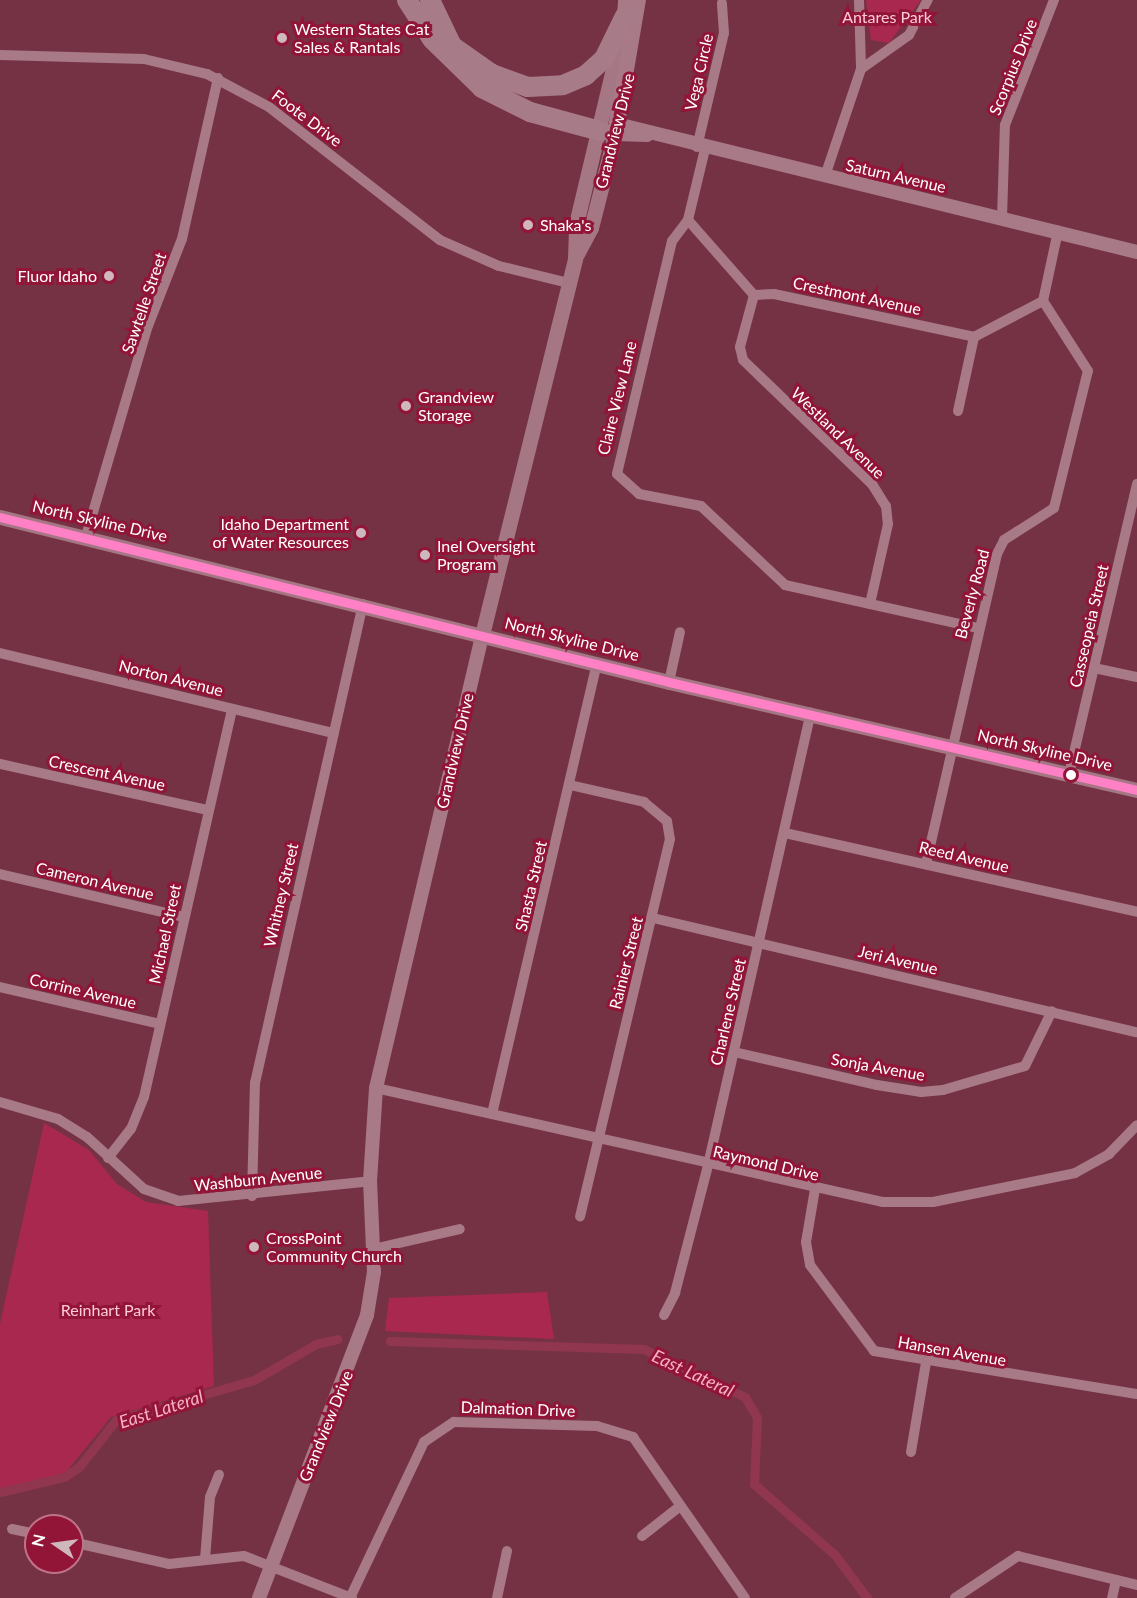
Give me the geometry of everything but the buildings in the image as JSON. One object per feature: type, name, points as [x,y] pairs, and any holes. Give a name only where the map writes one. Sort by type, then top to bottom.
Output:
[{"type":"highway","points":[[407,0],[432,39],[482,88],[530,112],[609,128]]},
{"type":"highway","points":[[430,0],[452,46],[475,69],[522,98],[609,128]]},
{"type":"highway","name":"Grandview Drive","points":[[609,128],[638,0]]},
{"type":"highway","points":[[452,46],[511,82],[563,85],[604,59],[625,8]]},
{"type":"main road","name":"Grandview Drive","points":[[483,634],[575,258],[576,224],[609,128],[625,8]]},
{"type":"main road","name":"North Skyline Drive","points":[[0,517],[363,604],[669,682],[1137,790]]},
{"type":"street","points":[[825,176],[861,69],[859,0]]},
{"type":"street","points":[[861,69],[909,34],[928,0]]},
{"type":"street","name":"Scorpius Drive","points":[[1002,218],[1005,124],[1054,0]]},
{"type":"street","name":"Vega Circle","points":[[701,148],[724,33],[722,3]]},
{"type":"street","name":"Foote Drive","points":[[0,55],[144,58],[218,78],[269,107],[440,240],[499,266],[569,283]]},
{"type":"street","name":"Sawtelle Street","points":[[86,536],[148,326],[182,239],[218,78]]},
{"type":"street","name":"Saturn Avenue","points":[[609,128],[825,176],[1137,252]]},
{"type":"street","name":"Claire View Lane","points":[[701,148],[688,220],[672,241],[617,474],[639,494],[701,506],[785,585],[978,628]]},
{"type":"street","points":[[688,220],[754,295]]},
{"type":"street","points":[[958,411],[974,337],[1043,301],[1058,231]]},
{"type":"street","name":"Crestmont Avenue","points":[[754,295],[774,294],[974,337]]},
{"type":"street","name":"Westland Avenue","points":[[754,295],[740,347],[743,360],[872,484],[886,506],[888,524],[870,604]]},
{"type":"street","name":"Beverly Road","points":[[926,864],[978,628],[1004,540],[1054,508],[1088,371],[1043,301]]},
{"type":"street","name":"Casseopeia Street","points":[[1069,774],[1137,484]]},
{"type":"street","name":"Whitney Street","points":[[252,1196],[255,1083],[363,604]]},
{"type":"street","points":[[669,682],[680,632]]},
{"type":"street","name":"Grandview Drive","points":[[259,1598],[269,1565],[352,1362],[368,1308],[374,1249],[370,1181],[376,1088],[483,634]]},
{"type":"street","name":"Norton Avenue","points":[[0,653],[334,733]]},
{"type":"street","name":"Shasta Street","points":[[492,1114],[597,664]]},
{"type":"street","points":[[1095,668],[1137,677]]},
{"type":"street","name":"Michael Street","points":[[108,1158],[140,1111],[207,810],[232,709]]},
{"type":"street","name":"Charlene Street","points":[[664,1315],[675,1293],[708,1165],[811,713]]},
{"type":"street","name":"Crescent Avenue","points":[[0,764],[207,810]]},
{"type":"street","name":"Rainier Street","points":[[570,785],[644,802],[667,821],[670,839],[580,1216]]},
{"type":"street","name":"Reed Avenue","points":[[784,833],[1137,912]]},
{"type":"street","name":"Cameron Avenue","points":[[0,874],[184,917]]},
{"type":"street","name":"Jeri Avenue","points":[[652,918],[1137,1032]]},
{"type":"street","name":"Corrine Avenue","points":[[0,987],[160,1024]]},
{"type":"street","name":"Sonja Avenue","points":[[734,1052],[877,1085],[932,1091],[1025,1066],[1052,1011]]},
{"type":"street","name":"Raymond Drive","points":[[376,1088],[815,1190],[883,1202],[933,1202],[1075,1173],[1109,1154],[1137,1125]]},
{"type":"street","name":"Washburn Avenue","points":[[0,1102],[58,1119],[108,1158],[130,1180],[162,1197],[193,1202],[370,1181]]},
{"type":"street","name":"Hansen Avenue","points":[[815,1190],[806,1242],[810,1265],[874,1351],[926,1362],[1137,1394]]},
{"type":"street","points":[[374,1249],[460,1228]]},
{"type":"street","points":[[911,1452],[926,1362]]},
{"type":"street","name":"Dalmation Drive","points":[[350,1598],[423,1442],[454,1422],[615,1429],[633,1437],[679,1507],[745,1598]]},
{"type":"street","points":[[205,1559],[210,1497],[219,1475]]},
{"type":"street","points":[[642,1536],[679,1507]]},
{"type":"street","points":[[12,1529],[24,1532]]},
{"type":"street","points":[[84,1545],[169,1564],[236,1556],[269,1565],[350,1598]]},
{"type":"street","points":[[496,1598],[507,1551]]},
{"type":"street","points":[[956,1598],[1018,1556],[1137,1585]]},
{"type":"street","points":[[1112,1598],[1116,1580]]},
{"type":"green space","name":"Antares Park","points":[[866,0],[921,0],[889,43],[871,40]]},
{"type":"green space","name":"Reinhart Park","points":[[44,1123],[89,1150],[117,1184],[146,1202],[208,1211],[214,1386],[111,1417],[67,1471],[33,1488],[0,1488],[0,1324]]},
{"type":"green space","points":[[547,1292],[554,1339],[385,1331],[389,1298]]},
{"type":"waterway","name":"East Lateral","points":[[0,1492],[64,1477],[79,1467],[116,1420],[254,1380],[316,1344],[337,1339]]},
{"type":"waterway","name":"East Lateral","points":[[390,1341],[644,1349],[745,1397],[757,1418],[754,1484],[835,1555],[867,1598]]},
{"type":"transit line","points":[[0,517],[669,682],[1137,790]]},
{"type":"place","name":"Western States Cat Sales & Rantals","points":[[282,38]]},
{"type":"place","name":"Shaka's","points":[[528,225]]},
{"type":"place","name":"Fluor Idaho","points":[[109,276]]},
{"type":"place","name":"Grandview Storage","points":[[406,406]]},
{"type":"place","name":"Idaho Department of Water Resources","points":[[361,533]]},
{"type":"place","name":"Inel Oversight Program","points":[[425,555]]},
{"type":"place","name":"CrossPoint Community Church","points":[[254,1247]]}]
